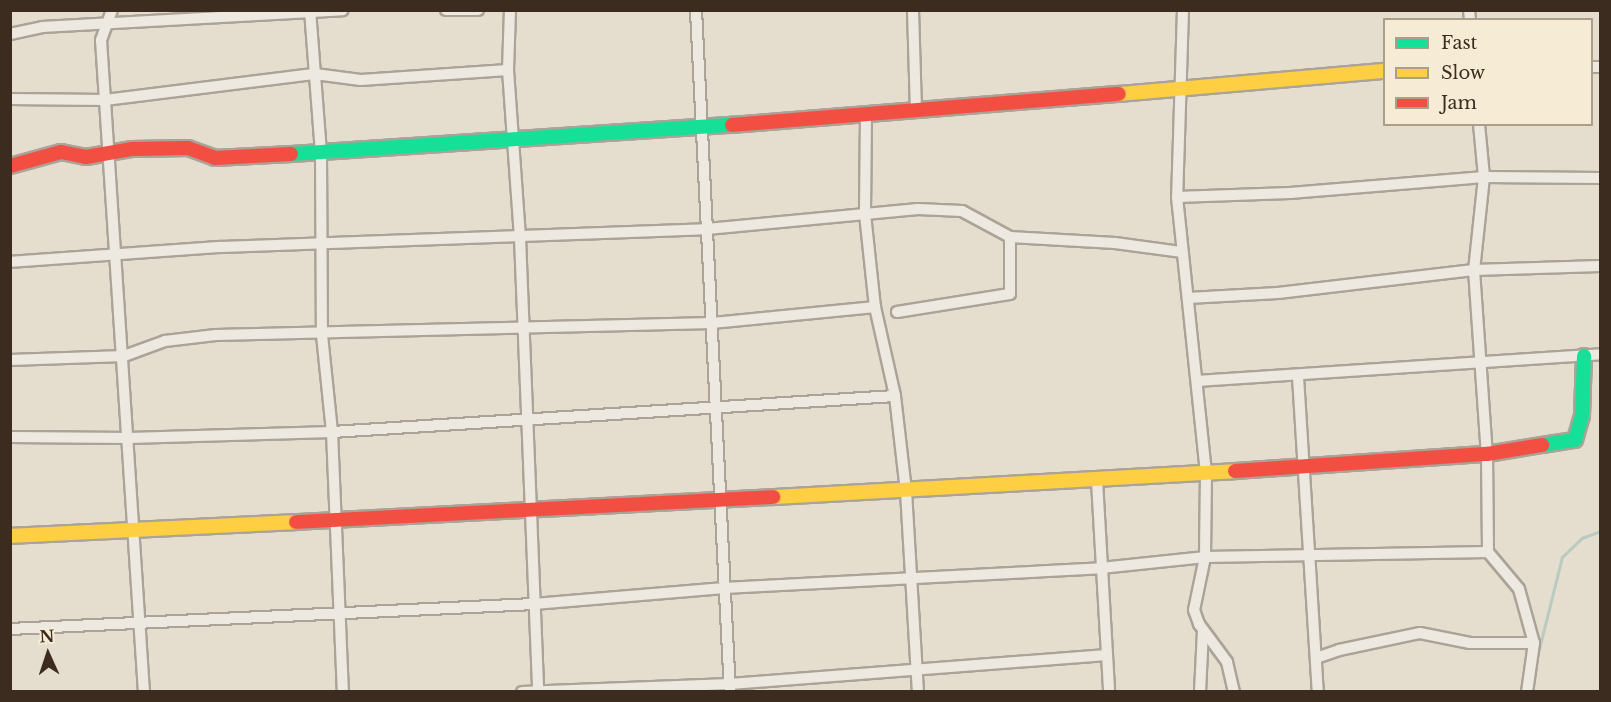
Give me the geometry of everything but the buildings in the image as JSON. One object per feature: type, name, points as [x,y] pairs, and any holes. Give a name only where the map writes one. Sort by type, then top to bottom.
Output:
[{"type":"street","points":[[112,10],[110,25],[101,40],[111,154],[116,257],[142,620],[144,692]]},
{"type":"street","points":[[10,34],[42,27],[110,25],[343,10]]},
{"type":"street","points":[[446,10],[478,10]]},
{"type":"street","points":[[510,10],[508,70],[520,238],[538,691]]},
{"type":"street","points":[[696,10],[712,323],[713,406],[730,688]]},
{"type":"street","points":[[913,10],[916,112]]},
{"type":"street","points":[[1183,10],[1184,87],[1177,196],[1206,474],[1205,557],[1194,600],[1203,630],[1200,692]]},
{"type":"street","points":[[310,12],[321,153],[318,245],[322,335],[332,432],[343,692]]},
{"type":"street","points":[[10,99],[105,100],[315,74],[362,80],[508,70]]},
{"type":"street","points":[[10,166],[61,152],[86,157],[162,147],[188,148],[215,158],[321,153],[512,137],[866,116],[1383,71]]},
{"type":"street","points":[[866,116],[865,214],[875,307],[896,396],[906,491],[918,692]]},
{"type":"street","points":[[1479,126],[1484,177],[1474,270],[1487,454],[1488,552],[1519,589],[1534,643],[1527,692]]},
{"type":"street","points":[[1177,196],[1290,193],[1484,177],[1600,178]]},
{"type":"street","points":[[10,262],[116,257],[220,247],[520,238],[707,229],[865,214],[962,211],[1010,237],[1115,243],[1182,252]]},
{"type":"street","points":[[897,312],[1010,294],[1010,237]]},
{"type":"street","points":[[1188,298],[1278,293],[1474,270],[1600,266]]},
{"type":"street","points":[[10,360],[124,356],[165,341],[206,336],[523,330],[712,323],[875,307]]},
{"type":"street","points":[[1198,381],[1298,377],[1600,354]]},
{"type":"street","points":[[10,536],[135,528],[336,521],[719,498],[1097,481],[1487,454],[1575,440],[1582,416],[1584,356]]},
{"type":"street","points":[[1298,377],[1307,555],[1318,692]]},
{"type":"street","points":[[10,437],[129,438],[332,432],[896,396]]},
{"type":"street","points":[[1097,481],[1109,692]]},
{"type":"street","points":[[10,629],[142,620],[339,615],[534,604],[724,588],[1101,568],[1205,557],[1488,552]]},
{"type":"street","points":[[1203,630],[1227,662],[1234,692]]},
{"type":"street","points":[[1316,658],[1339,650],[1420,633],[1470,644],[1534,643]]},
{"type":"street","points":[[522,692],[730,688],[917,667],[1107,655]]},
{"type":"waterway","points":[[1536,661],[1562,557],[1582,538],[1600,531]]},
{"type":"traffic: fast","points":[[291,154],[732,125]]},
{"type":"traffic: fast","points":[[1542,445],[1575,440],[1582,416],[1584,356]]},
{"type":"traffic: slow","points":[[1119,94],[1383,71]]},
{"type":"traffic: slow","points":[[773,497],[1235,471]]},
{"type":"traffic: slow","points":[[10,536],[296,522]]},
{"type":"traffic: jam","points":[[732,125],[1119,94]]},
{"type":"traffic: jam","points":[[10,166],[61,152],[86,157],[132,149],[188,148],[215,158],[291,154]]},
{"type":"traffic: jam","points":[[1235,471],[1487,454],[1542,445]]},
{"type":"traffic: jam","points":[[296,522],[773,497]]}]
